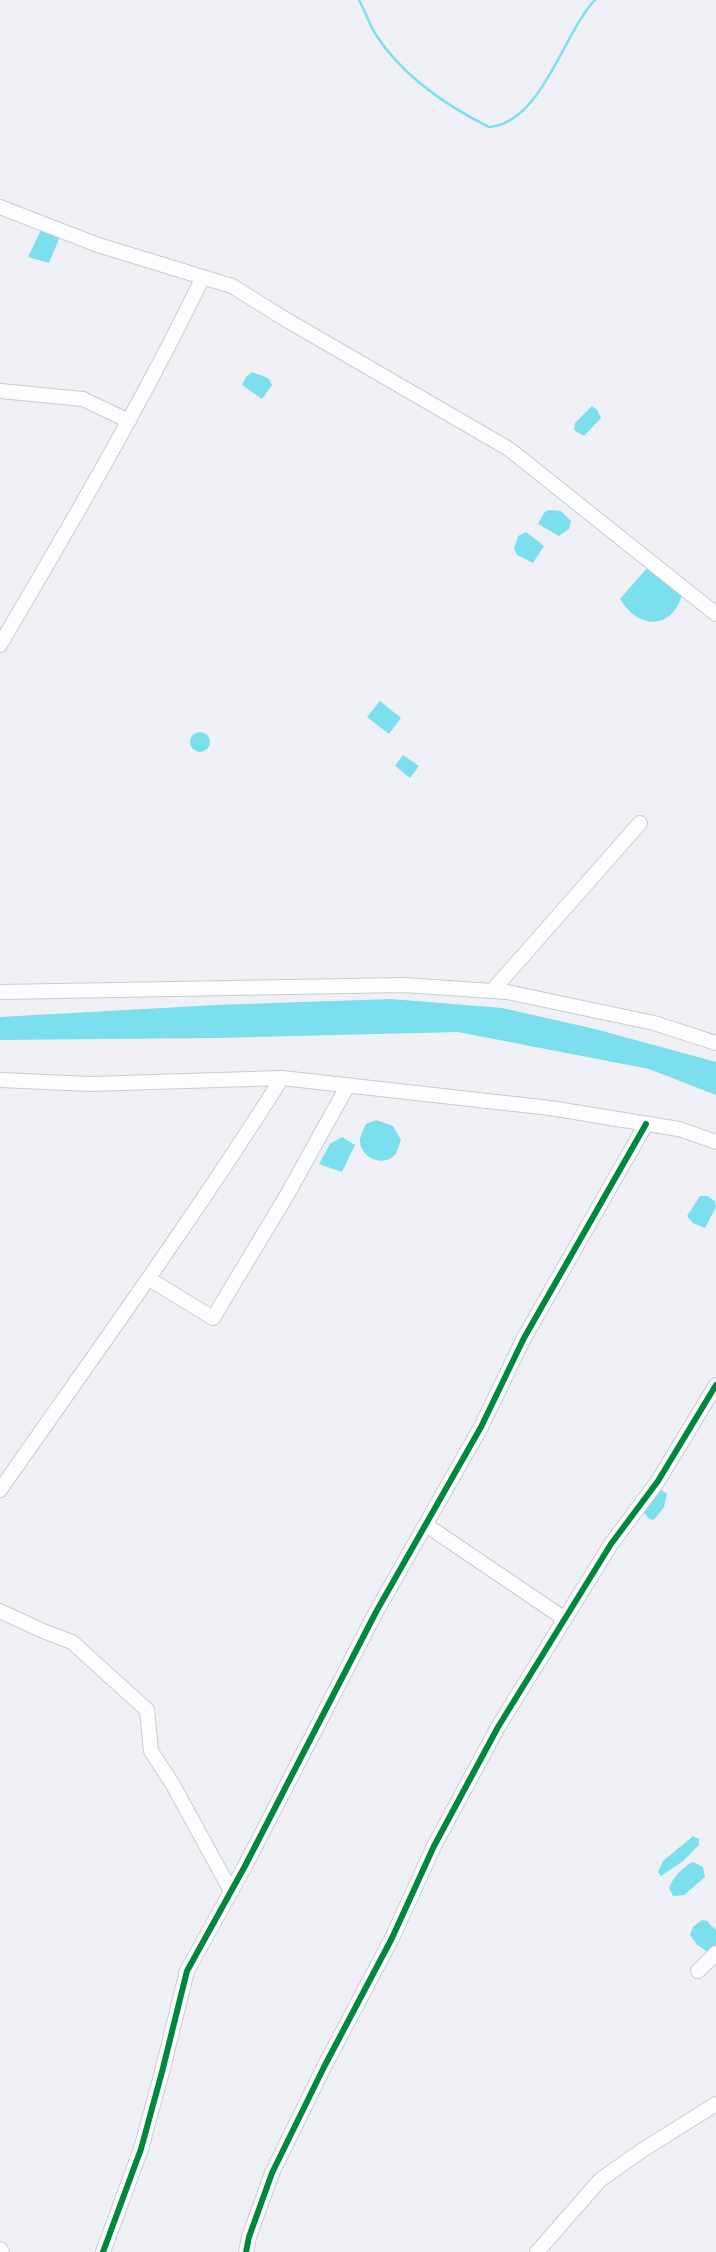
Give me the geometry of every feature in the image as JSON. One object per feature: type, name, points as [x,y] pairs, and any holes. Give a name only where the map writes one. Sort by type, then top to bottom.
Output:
[{"type":"street","points":[[0,207],[98,245],[232,286],[284,319],[509,449],[716,614]]},
{"type":"street","points":[[0,645],[129,422],[156,373],[203,277]]},
{"type":"street","points":[[0,391],[83,399],[129,422]]},
{"type":"street","points":[[492,991],[640,823]]},
{"type":"street","points":[[0,992],[404,985],[507,992],[654,1023],[716,1043]]},
{"type":"street","points":[[0,1490],[149,1278],[236,1150],[282,1078]]},
{"type":"street","points":[[0,1080],[90,1084],[282,1078],[550,1108],[679,1129],[716,1142]]},
{"type":"street","points":[[149,1278],[213,1318],[287,1194],[348,1085]]},
{"type":"street","points":[[102,2252],[141,2149],[187,1971],[232,1891],[376,1612],[481,1426],[524,1338],[646,1124]]},
{"type":"street","points":[[246,2252],[249,2237],[272,2173],[324,2067],[392,1938],[434,1846],[498,1727],[611,1544],[658,1481],[716,1385]]},
{"type":"street","points":[[426,1525],[565,1619]]},
{"type":"street","points":[[0,1611],[42,1631],[72,1642],[147,1710],[151,1751],[173,1785],[232,1891]]},
{"type":"street","points":[[698,1971],[716,1953]]},
{"type":"street","points":[[537,2252],[600,2180],[716,2104]]},
{"type":"water","points":[[51,227],[61,234],[49,263],[28,257],[41,230]]},
{"type":"water","points":[[252,372],[268,378],[272,385],[262,399],[242,385],[246,377]]},
{"type":"water","points":[[592,406],[597,410],[601,418],[584,436],[574,430],[575,423]]},
{"type":"water","points":[[548,510],[561,511],[571,521],[569,529],[559,536],[538,524],[544,513]]},
{"type":"water","points":[[526,532],[544,546],[533,563],[517,555],[514,548],[518,536]]},
{"type":"water","points":[[647,568],[682,595],[677,607],[670,615],[654,622],[636,616],[627,609],[620,599]]},
{"type":"water","points":[[380,701],[401,718],[389,734],[367,717]]},
{"type":"water","points":[[200,732],[207,735],[210,742],[207,749],[200,752],[193,749],[190,742],[193,735]]},
{"type":"water","points":[[403,755],[419,766],[410,778],[395,766]]},
{"type":"water","points":[[391,999],[502,1008],[595,1029],[716,1062],[716,1095],[649,1069],[458,1032],[215,1038],[0,1040],[0,1017],[217,1005]]},
{"type":"water","points":[[376,1120],[393,1126],[401,1140],[395,1155],[384,1161],[372,1159],[363,1151],[361,1145],[360,1137],[366,1124]]},
{"type":"water","points":[[342,1137],[355,1145],[342,1172],[319,1164],[330,1144]]},
{"type":"water","points":[[700,1196],[707,1196],[715,1201],[716,1207],[705,1228],[693,1223],[687,1216]]},
{"type":"water","points":[[660,1489],[667,1494],[664,1507],[654,1520],[649,1519],[643,1511]]},
{"type":"water","points":[[693,1836],[699,1839],[699,1845],[683,1861],[661,1876],[658,1872],[663,1861]]},
{"type":"water","points":[[693,1862],[703,1867],[705,1877],[684,1895],[673,1896],[669,1888],[673,1880]]},
{"type":"water","points":[[702,1920],[707,1921],[716,1930],[716,1947],[708,1952],[697,1945],[690,1935],[693,1927]]},
{"type":"waterway","points":[[359,0],[376,35],[387,50],[412,76],[457,109],[489,127],[507,122],[523,110],[537,94],[583,15],[595,0]]},
{"type":"cycle path","points":[[103,2252],[141,2149],[187,1971],[245,1866],[376,1612],[481,1427],[524,1338],[646,1124]]},
{"type":"cycle path","points":[[246,2252],[249,2237],[272,2173],[324,2067],[392,1938],[434,1846],[498,1727],[611,1544],[658,1481],[716,1385]]}]
